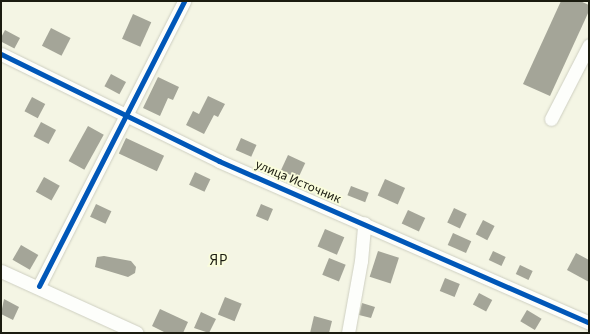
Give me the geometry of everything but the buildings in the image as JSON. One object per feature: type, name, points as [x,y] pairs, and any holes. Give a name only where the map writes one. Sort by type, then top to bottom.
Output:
[{"type":"street","points":[[39,286],[127,118],[184,1]]},
{"type":"street","points":[[551,120],[589,45]]},
{"type":"street","name":"улица Источник","points":[[1,54],[127,118],[589,324]]},
{"type":"street","points":[[348,333],[361,261],[364,223]]},
{"type":"street","points":[[1,270],[39,286],[137,333]]},
{"type":"cycle path","points":[[39,286],[184,1]]},
{"type":"cycle path","points":[[1,54],[219,161],[589,323]]},
{"type":"district","name":"ЯР","points":[[219,261]]}]
